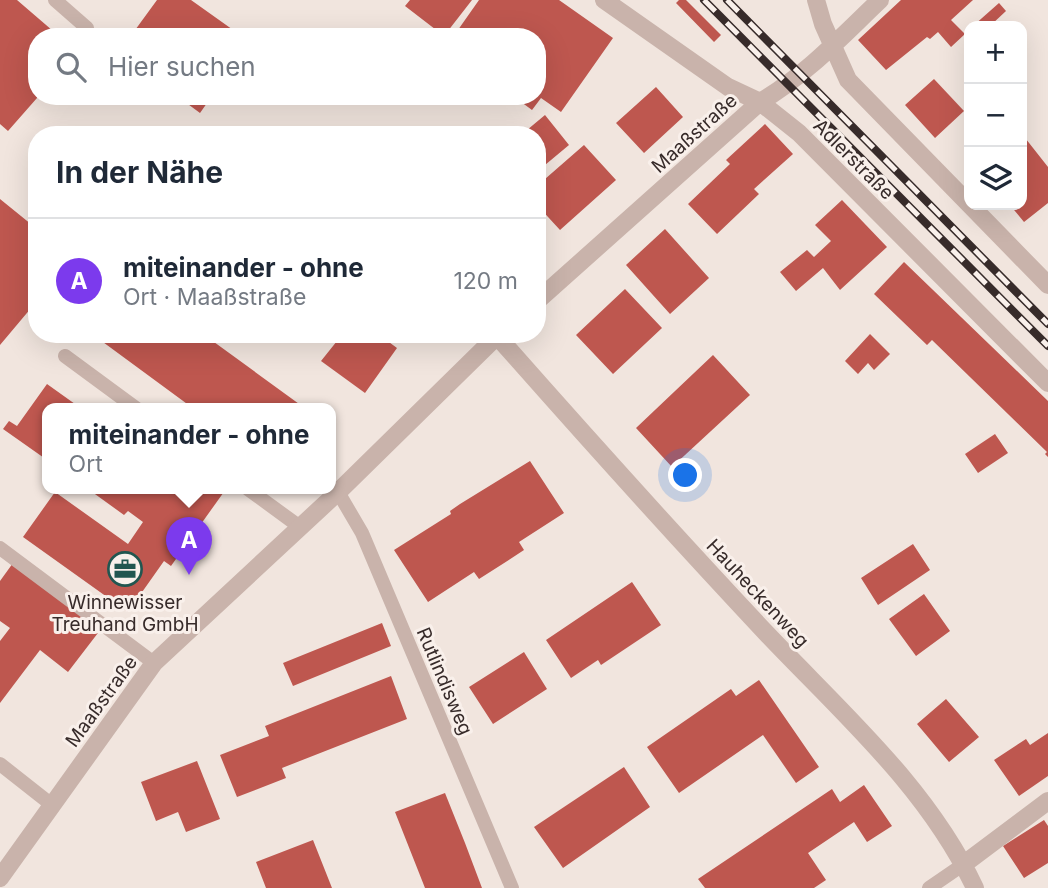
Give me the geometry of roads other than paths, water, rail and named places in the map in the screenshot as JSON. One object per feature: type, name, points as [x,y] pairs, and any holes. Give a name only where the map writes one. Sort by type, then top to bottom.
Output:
[{"type":"street","name":"Adlerstraße","points":[[604,0],[728,87],[760,102],[799,133],[1048,383]]},
{"type":"street","points":[[816,0],[823,24],[838,41],[848,80],[1048,285]]},
{"type":"street","name":"Maaßstraße","points":[[546,292],[760,102],[790,85],[880,0]]},
{"type":"street","name":"Maaßstraße","points":[[338,492],[490,343]]},
{"type":"street","name":"Hauheckenweg","points":[[505,343],[666,525],[905,777],[964,863],[975,888]]},
{"type":"street","name":"Maaßstraße","points":[[0,878],[153,663],[336,494]]},
{"type":"street","points":[[964,863],[1048,801]]},
{"type":"lane","points":[[55,0],[87,28]]},
{"type":"lane","points":[[65,356],[129,403]]},
{"type":"lane","name":"Rutlindisweg","points":[[338,492],[362,533],[512,888]]},
{"type":"lane","points":[[255,494],[300,527]]},
{"type":"lane","points":[[0,548],[153,663]]},
{"type":"lane","points":[[0,764],[52,805]]},
{"type":"lane","points":[[929,888],[964,863]]},
{"type":"railway","points":[[704,0],[1048,346]]},
{"type":"railway","points":[[727,0],[1048,324]]},
{"type":"place","name":"Winnewisser Treuhand GmbH","points":[[125,569]]},
{"type":"place","name":"miteinander - ohne","points":[[189,575]]}]
